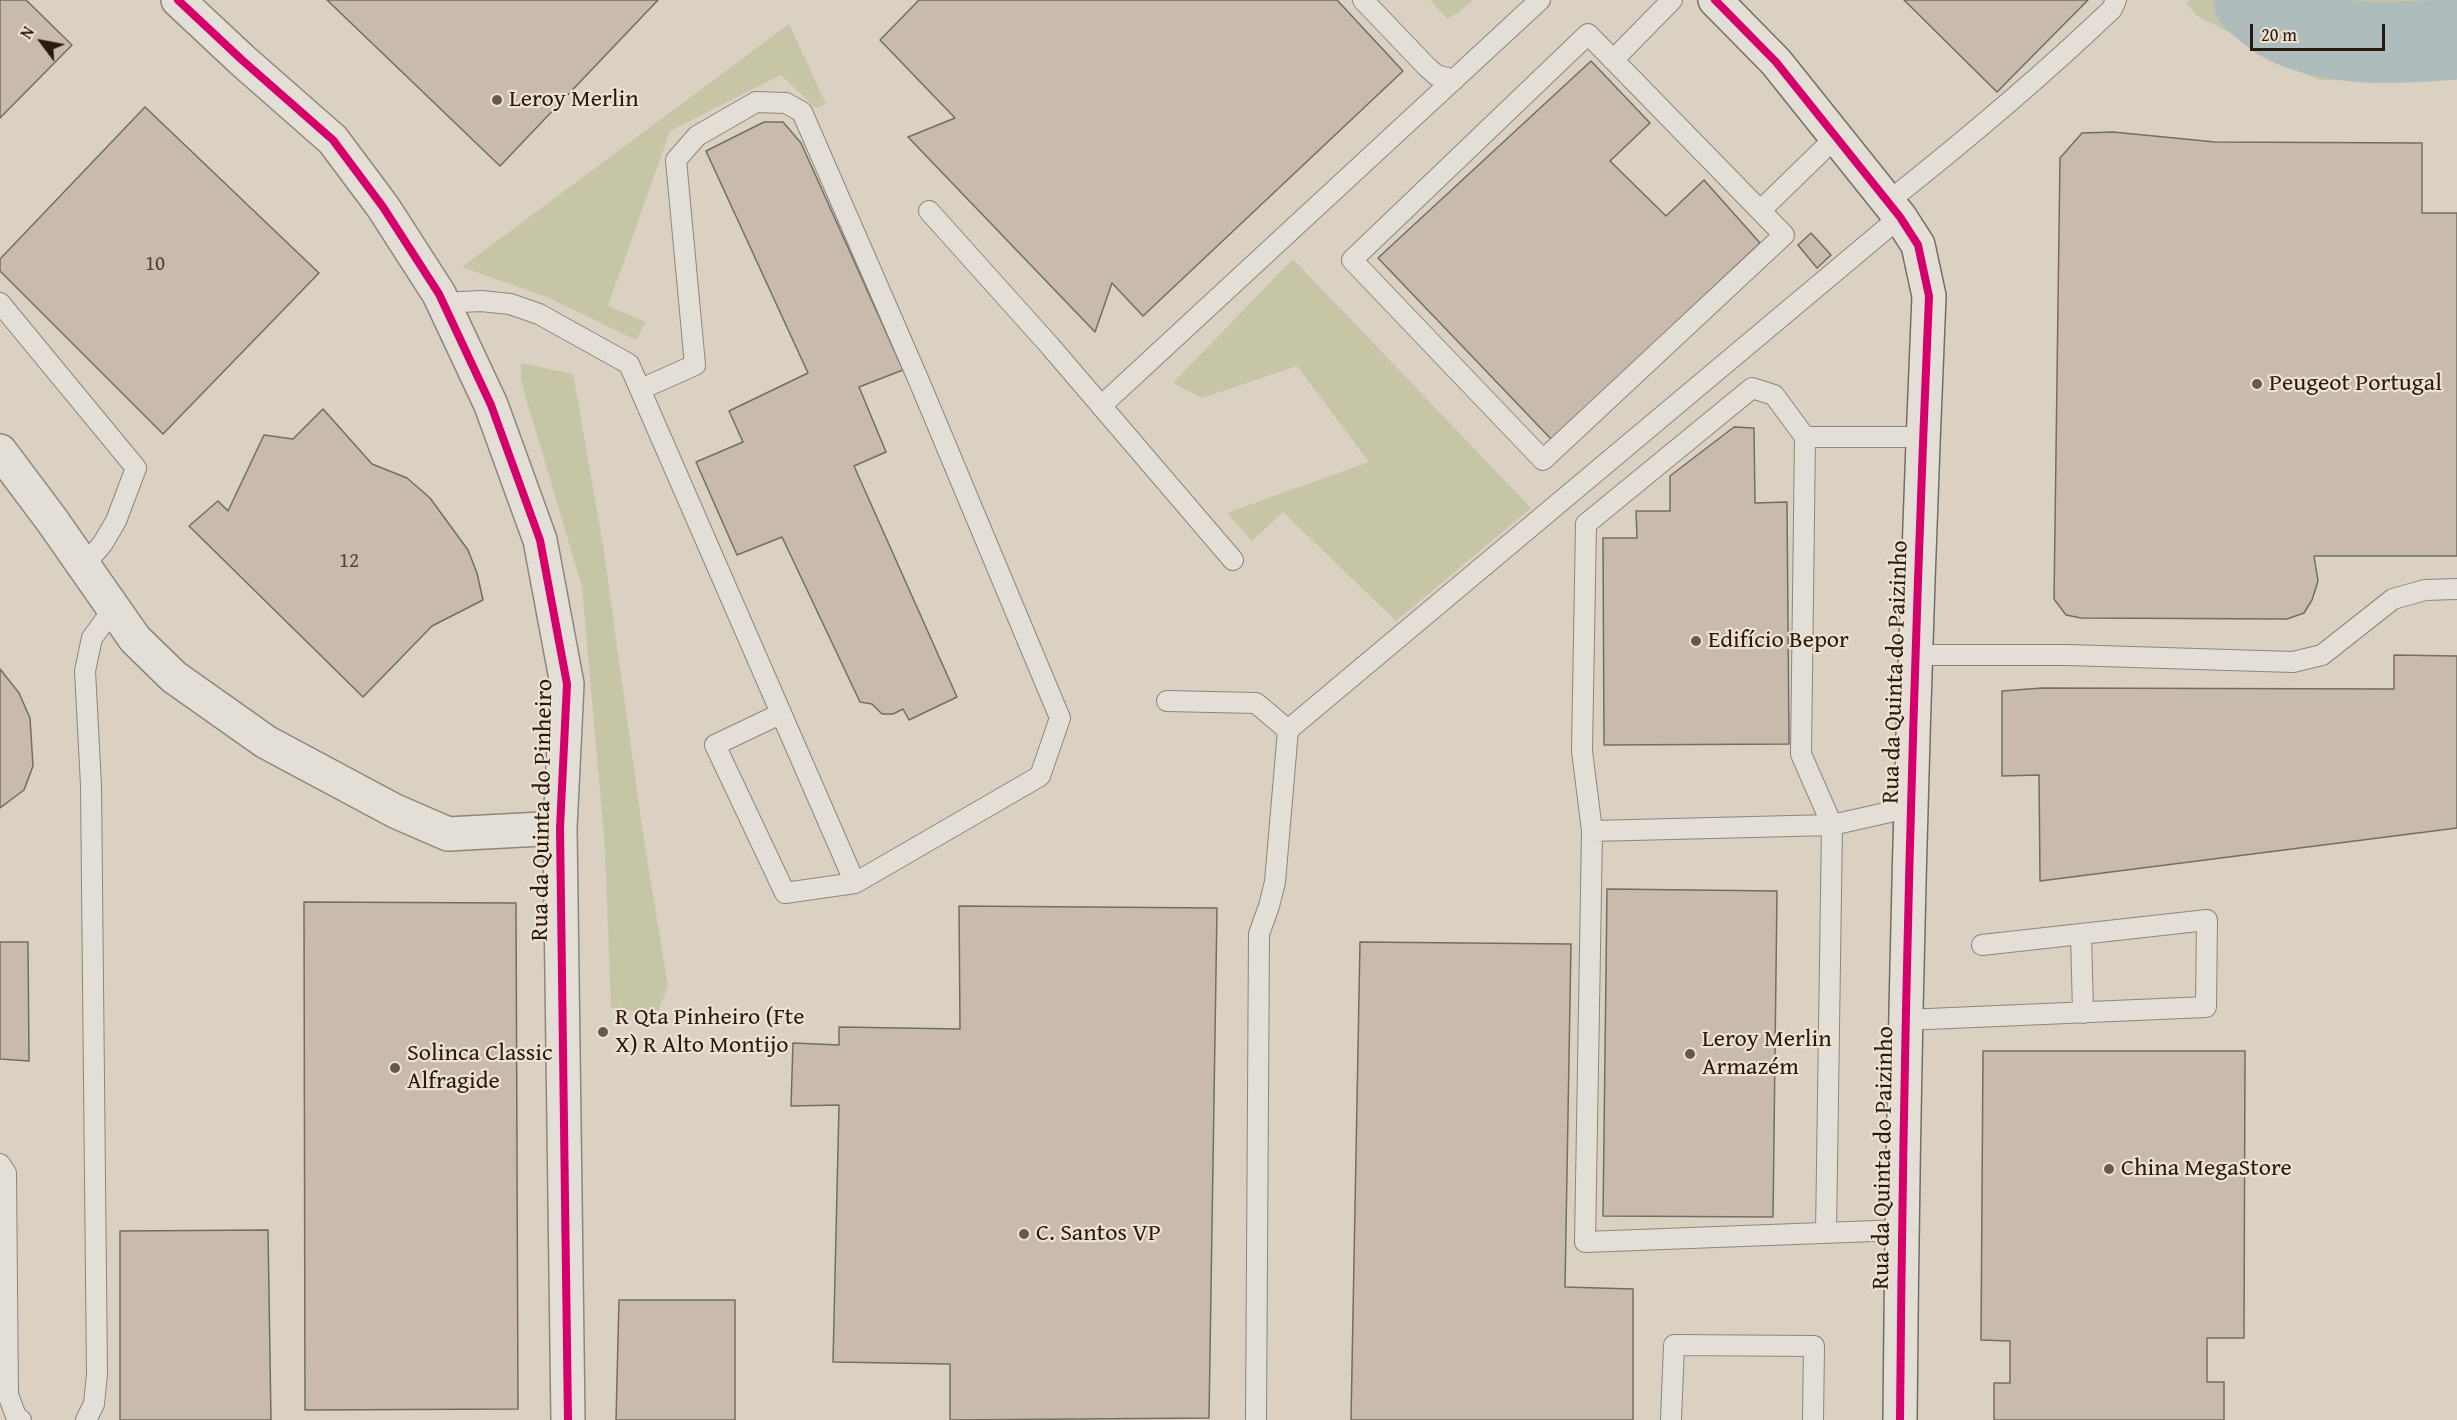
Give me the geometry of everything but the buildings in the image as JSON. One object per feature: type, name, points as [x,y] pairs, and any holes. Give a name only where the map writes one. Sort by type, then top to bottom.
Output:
[{"type":"street","name":"Rua da Quinta do Pinheiro","points":[[178,0],[333,140],[383,207],[443,303],[491,405],[540,540],[567,684],[560,828],[568,1420]]},
{"type":"street","name":"Rua da Quinta do Paizinho","points":[[1715,0],[1776,62],[1895,209],[1918,245],[1929,296],[1915,655],[1905,1020],[1900,1420]]},
{"type":"street","points":[[0,451],[135,639],[174,677],[266,742],[394,811],[448,834],[560,828]]},
{"type":"lane","points":[[1363,0],[1436,75],[1454,80]]},
{"type":"lane","points":[[1101,406],[1540,0]]},
{"type":"lane","points":[[1614,60],[1672,0]]},
{"type":"lane","points":[[1256,1420],[1259,934],[1275,882],[1288,730],[1895,209],[1974,134],[2057,62],[2112,9],[2116,0]]},
{"type":"lane","points":[[1588,34],[1761,210],[1784,235],[1543,460],[1352,260],[1588,34]]},
{"type":"lane","points":[[641,389],[694,365],[676,160],[697,136],[756,102],[786,103],[802,112],[807,123],[919,381],[1060,718],[1040,776],[855,883],[785,892],[715,745],[780,714]]},
{"type":"lane","points":[[1761,210],[1837,136]]},
{"type":"lane","points":[[929,211],[1101,406],[1233,561]]},
{"type":"lane","points":[[443,303],[481,300],[539,314],[629,364],[855,883]]},
{"type":"lane","points":[[0,303],[136,468],[116,521],[103,543],[84,566]]},
{"type":"lane","points":[[1826,1233],[1832,825],[1801,754],[1805,438],[1774,395],[1752,388],[1586,524],[1582,751],[1592,831],[1585,1242],[1826,1233],[1901,1230]]},
{"type":"lane","points":[[1805,438],[1923,437]]},
{"type":"lane","points":[[1915,655],[2067,655],[2293,662],[2322,655],[2393,599],[2425,590],[2457,589]]},
{"type":"lane","points":[[86,1420],[94,1404],[97,1374],[91,785],[86,670],[92,638],[114,608]]},
{"type":"lane","points":[[1167,701],[1256,703],[1288,730]]},
{"type":"lane","points":[[1592,831],[1832,825],[1912,807]]},
{"type":"lane","points":[[1905,1020],[2205,1007],[2207,920],[1982,945]]},
{"type":"lane","points":[[2081,934],[2083,1013]]},
{"type":"lane","points":[[0,1164],[6,1173],[8,1395],[16,1416],[21,1420]]},
{"type":"lane","points":[[1671,1420],[1674,1345],[1686,1345],[1814,1346],[1814,1420]]},
{"type":"green space","points":[[1430,0],[1473,0],[1447,19]]},
{"type":"green space","points":[[2189,0],[2457,0],[2457,77],[2318,80],[2196,15],[2186,3]]},
{"type":"green space","points":[[789,24],[826,104],[816,108],[781,75],[670,131],[608,306],[646,322],[636,340],[547,297],[462,267]]},
{"type":"green space","points":[[1293,259],[1531,508],[1396,621],[1283,512],[1252,541],[1227,513],[1369,462],[1297,366],[1202,398],[1173,383]]},
{"type":"green space","points":[[521,363],[573,374],[603,545],[643,834],[668,986],[657,1014],[611,1008],[605,848],[582,587],[521,381]]},
{"type":"waterway","points":[[2254,0],[2283,22],[2324,37],[2368,42],[2457,39]]},
{"type":"cycle path","points":[[178,0],[333,140],[383,207],[439,294],[491,405],[540,540],[567,684],[560,828],[568,1420]]},
{"type":"cycle path","points":[[1715,0],[1776,62],[1900,217],[1918,245],[1929,296],[1910,858],[1900,1420]]},
{"type":"place","name":"Leroy Merlin","points":[[497,100]]},
{"type":"place","name":"Peugeot Portugal","points":[[2257,384]]},
{"type":"place","name":"Edifício Bepor","points":[[1696,641]]},
{"type":"place","name":"R Qta Pinheiro (Fte X) R Alto Montijo","points":[[603,1032]]},
{"type":"place","name":"Leroy Merlin Armazém","points":[[1690,1054]]},
{"type":"place","name":"Solinca Classic Alfragide","points":[[395,1068]]},
{"type":"place","name":"China MegaStore","points":[[2109,1169]]},
{"type":"place","name":"C. Santos VP","points":[[1024,1234]]}]
